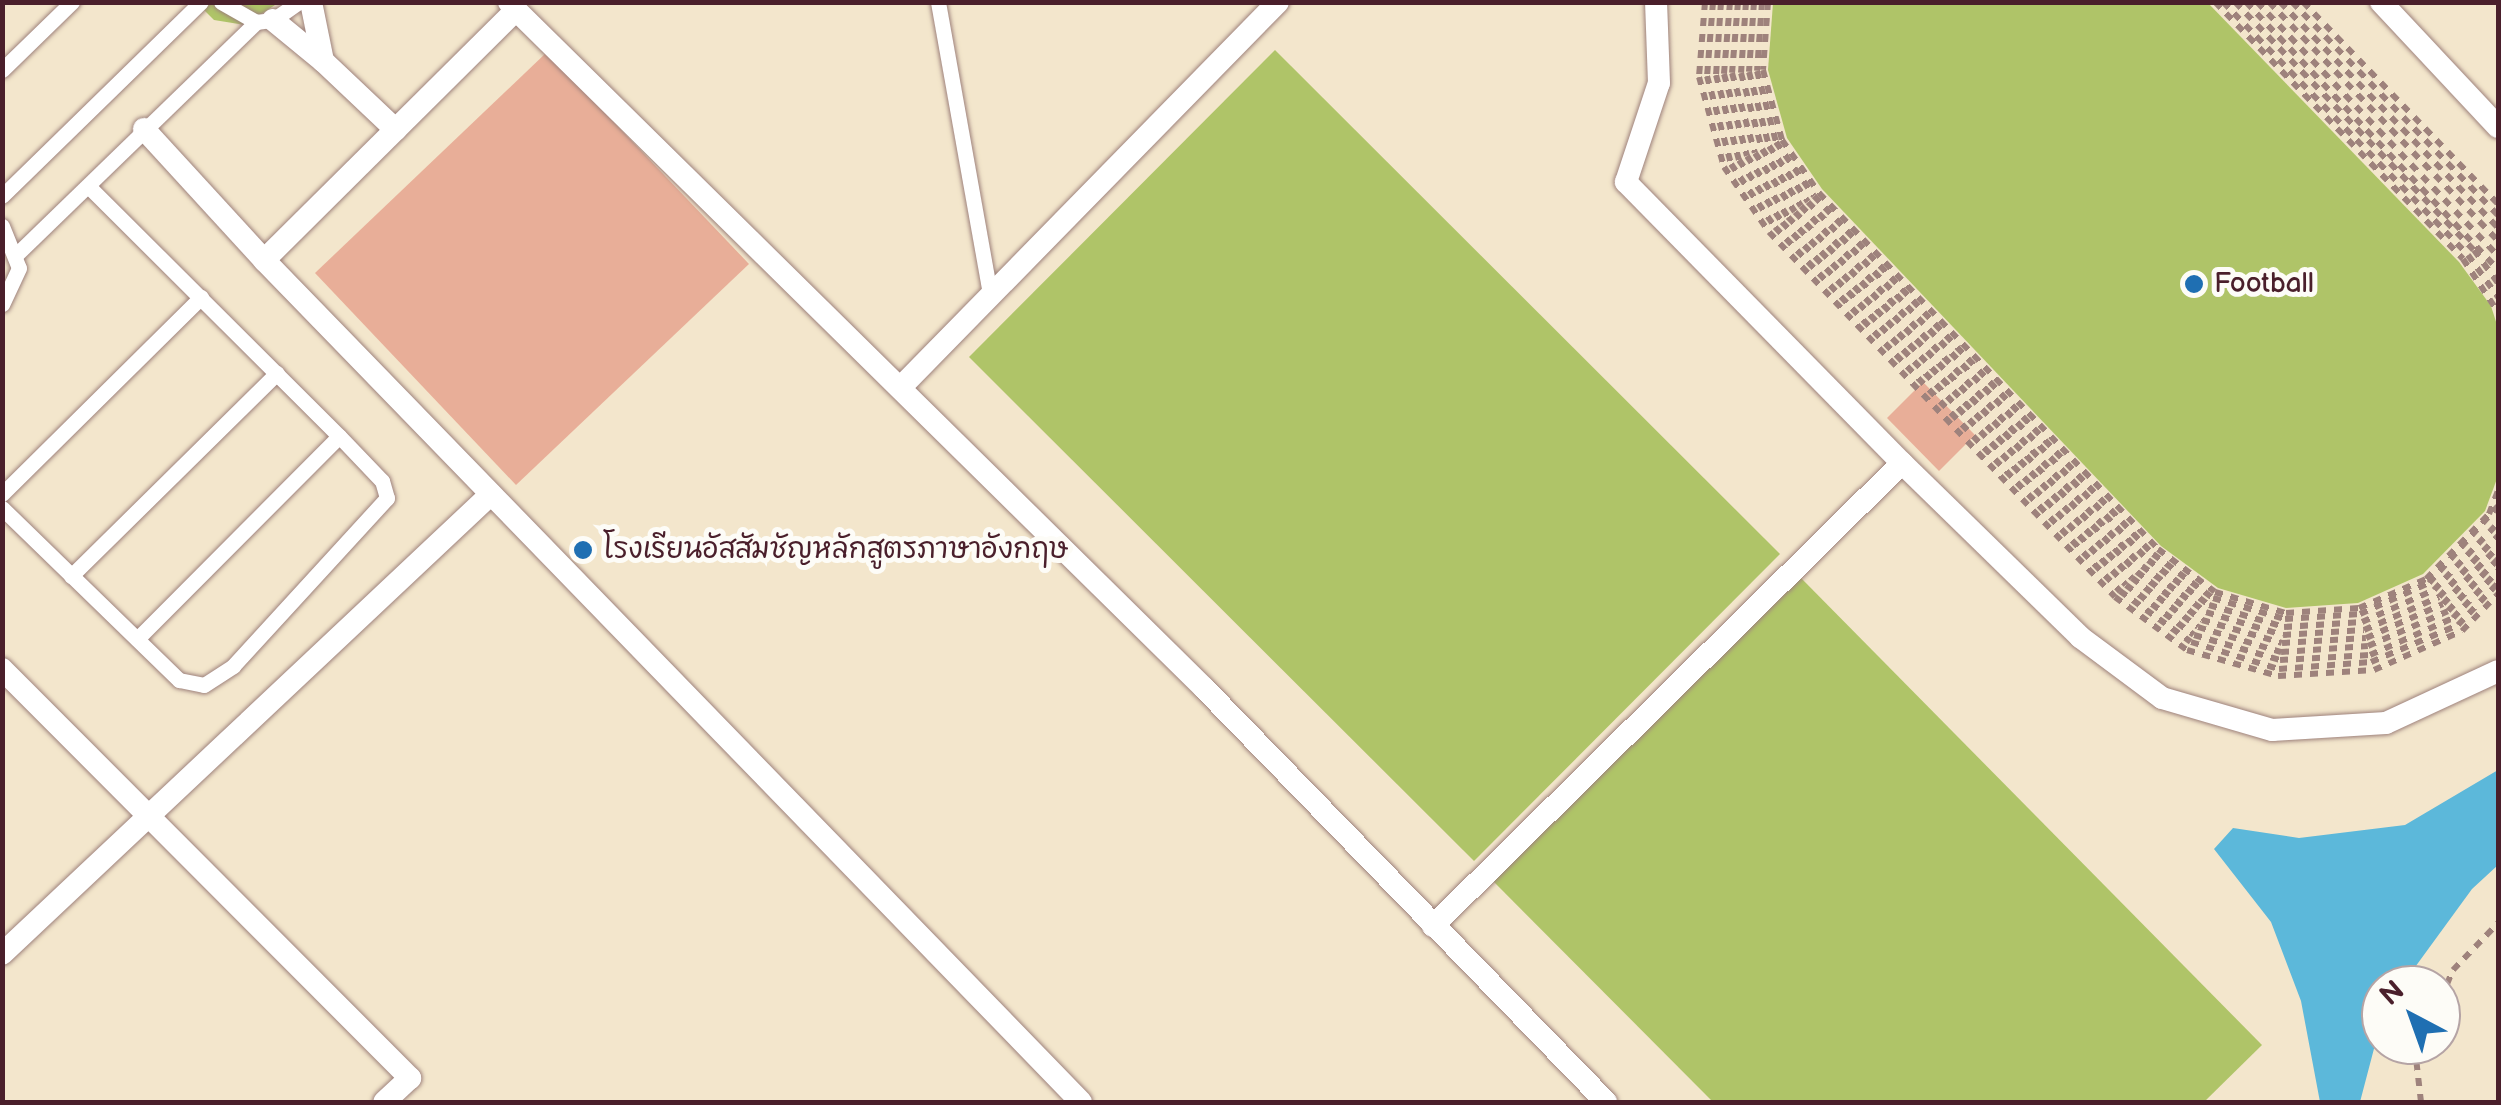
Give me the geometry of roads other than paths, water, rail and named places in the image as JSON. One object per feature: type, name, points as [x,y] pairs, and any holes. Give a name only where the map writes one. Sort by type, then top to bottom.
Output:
[{"type":"street","points":[[311,2],[324,61]]},
{"type":"street","points":[[900,388],[1278,2]]},
{"type":"street","points":[[1656,2],[1659,83],[1626,182],[1902,464],[2080,637],[2162,698],[2272,730],[2386,723],[2498,671]]},
{"type":"street","points":[[2381,2],[2498,127]]},
{"type":"street","points":[[264,260],[396,130],[513,6],[900,388],[1606,1102]]},
{"type":"street","points":[[264,21],[324,61],[396,130]]},
{"type":"street","points":[[144,129],[264,260],[1081,1102]]},
{"type":"street","points":[[1433,926],[1902,464]]},
{"type":"street","points":[[2,954],[491,494]]},
{"type":"street","points":[[2,669],[410,1078],[384,1102]]},
{"type":"lane","points":[[2,70],[72,2]]},
{"type":"lane","points":[[2,196],[202,2]]},
{"type":"lane","points":[[221,2],[264,21]]},
{"type":"lane","points":[[18,253],[144,129],[264,21],[299,2]]},
{"type":"lane","points":[[938,2],[990,294]]},
{"type":"lane","points":[[2,508],[179,680],[204,685],[233,666],[387,498],[382,481],[339,436],[88,186]]},
{"type":"lane","points":[[2,226],[18,253],[16,283],[2,304]]},
{"type":"lane","points":[[2,494],[201,297]]},
{"type":"lane","points":[[71,576],[277,373]]},
{"type":"lane","points":[[137,640],[339,436]]},
{"type":"water","points":[[2498,770],[2498,865],[2472,889],[2417,965],[2361,965],[2361,1065],[2370,1065],[2360,1102],[2320,1102],[2301,1001],[2271,922],[2214,849],[2233,828],[2299,838],[2405,825]]},
{"type":"place","name":"Football","points":[[2194,284]]},
{"type":"place","name":"โรงเรียนอัสสัมชัญหลักสูตรภาษาอังกฤษ","points":[[583,550]]}]
